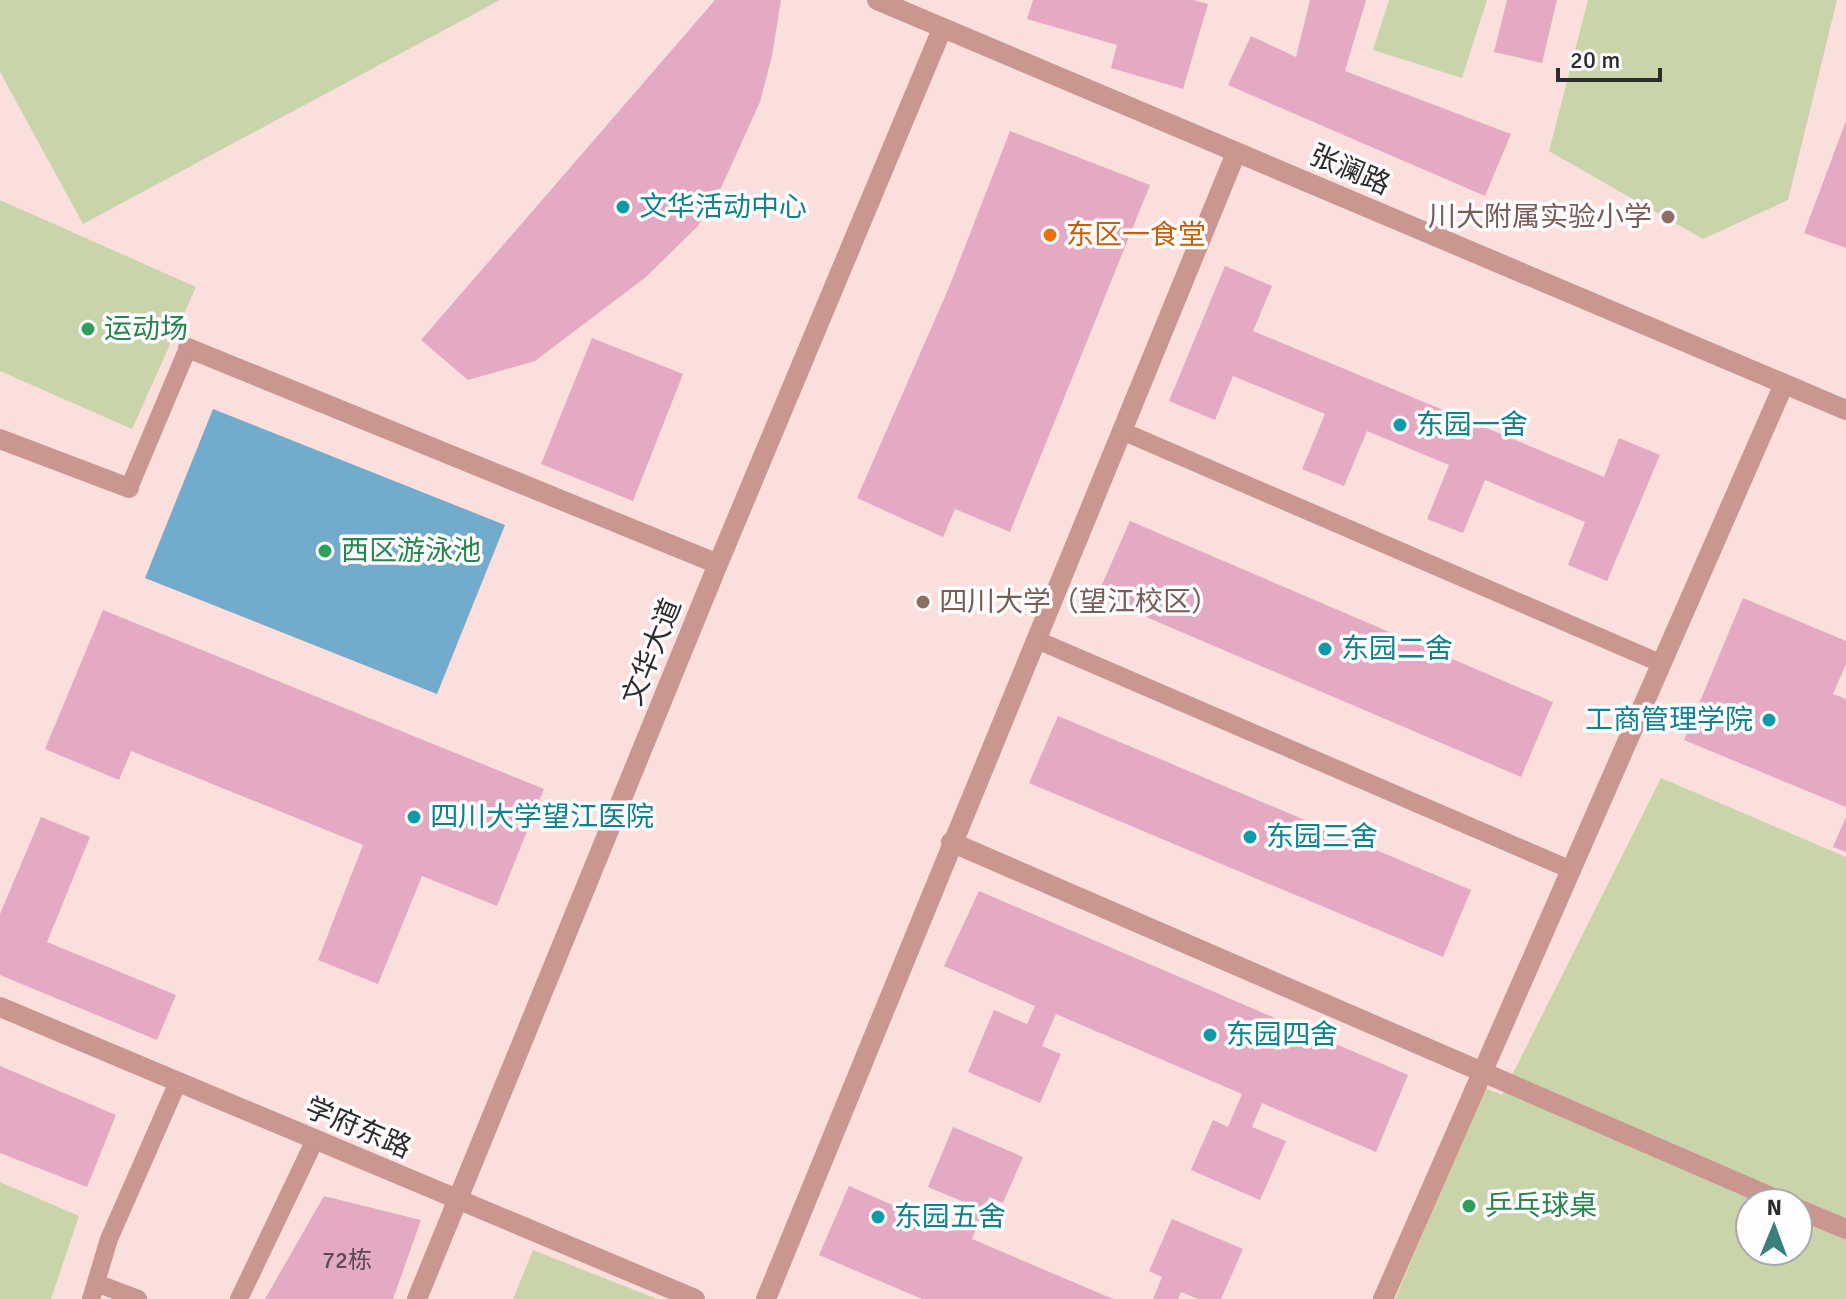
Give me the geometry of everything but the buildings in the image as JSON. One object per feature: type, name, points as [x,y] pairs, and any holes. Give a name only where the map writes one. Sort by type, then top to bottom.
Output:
[{"type":"street","name":"张澜路","points":[[877,0],[1846,410]]},
{"type":"street","name":"文华大道","points":[[417,1299],[718,564],[942,29]]},
{"type":"street","points":[[766,1299],[1236,153]]},
{"type":"street","points":[[188,348],[718,564]]},
{"type":"street","points":[[1383,1299],[1784,384]]},
{"type":"street","points":[[0,439],[129,488]]},
{"type":"street","points":[[951,842],[1748,1187]]},
{"type":"street","name":"学府东路","points":[[0,1007],[695,1299]]},
{"type":"street","points":[[1814,1216],[1846,1229]]},
{"type":"lane","points":[[129,488],[188,348]]},
{"type":"lane","points":[[1122,431],[1660,663]]},
{"type":"lane","points":[[1037,640],[1569,869]]},
{"type":"lane","points":[[138,1299],[93,1291],[109,1239],[178,1082]]},
{"type":"lane","points":[[239,1299],[315,1140]]},
{"type":"shaded area","name":"四川大学（望江校区）","points":[[0,0],[1846,0],[1846,1299],[0,1299]]},
{"type":"green space","points":[[0,0],[500,0],[83,224],[0,72]]},
{"type":"green space","points":[[1389,0],[1487,0],[1462,78],[1373,50]]},
{"type":"green space","points":[[1588,0],[1837,0],[1788,200],[1703,239],[1549,151]]},
{"type":"green space","name":"运动场","points":[[0,200],[196,287],[132,429],[0,371]]},
{"type":"green space","points":[[1661,778],[1846,857],[1846,1299],[1395,1299],[1485,1088],[1502,1095]]},
{"type":"green space","points":[[0,1182],[79,1216],[51,1299],[0,1299]]},
{"type":"green space","points":[[533,1250],[657,1299],[513,1299]]},
{"type":"water","name":"西区游泳池","points":[[213,409],[505,525],[437,694],[145,578]]},
{"type":"place","name":"文华活动中心","points":[[623,207]]},
{"type":"place","name":"川大附属实验小学","points":[[1668,217]]},
{"type":"place","name":"东区一食堂","points":[[1050,235]]},
{"type":"place","name":"运动场","points":[[88,329]]},
{"type":"place","name":"东园一舍","points":[[1400,425]]},
{"type":"place","name":"西区游泳池","points":[[325,551]]},
{"type":"place","name":"四川大学（望江校区）","points":[[923,602]]},
{"type":"place","name":"东园二舍","points":[[1325,649]]},
{"type":"place","name":"工商管理学院","points":[[1769,720]]},
{"type":"place","name":"四川大学望江医院","points":[[414,817]]},
{"type":"place","name":"东园三舍","points":[[1250,837]]},
{"type":"place","name":"东园四舍","points":[[1210,1035]]},
{"type":"place","name":"乒乓球桌","points":[[1469,1206]]},
{"type":"place","name":"东园五舍","points":[[878,1217]]}]
